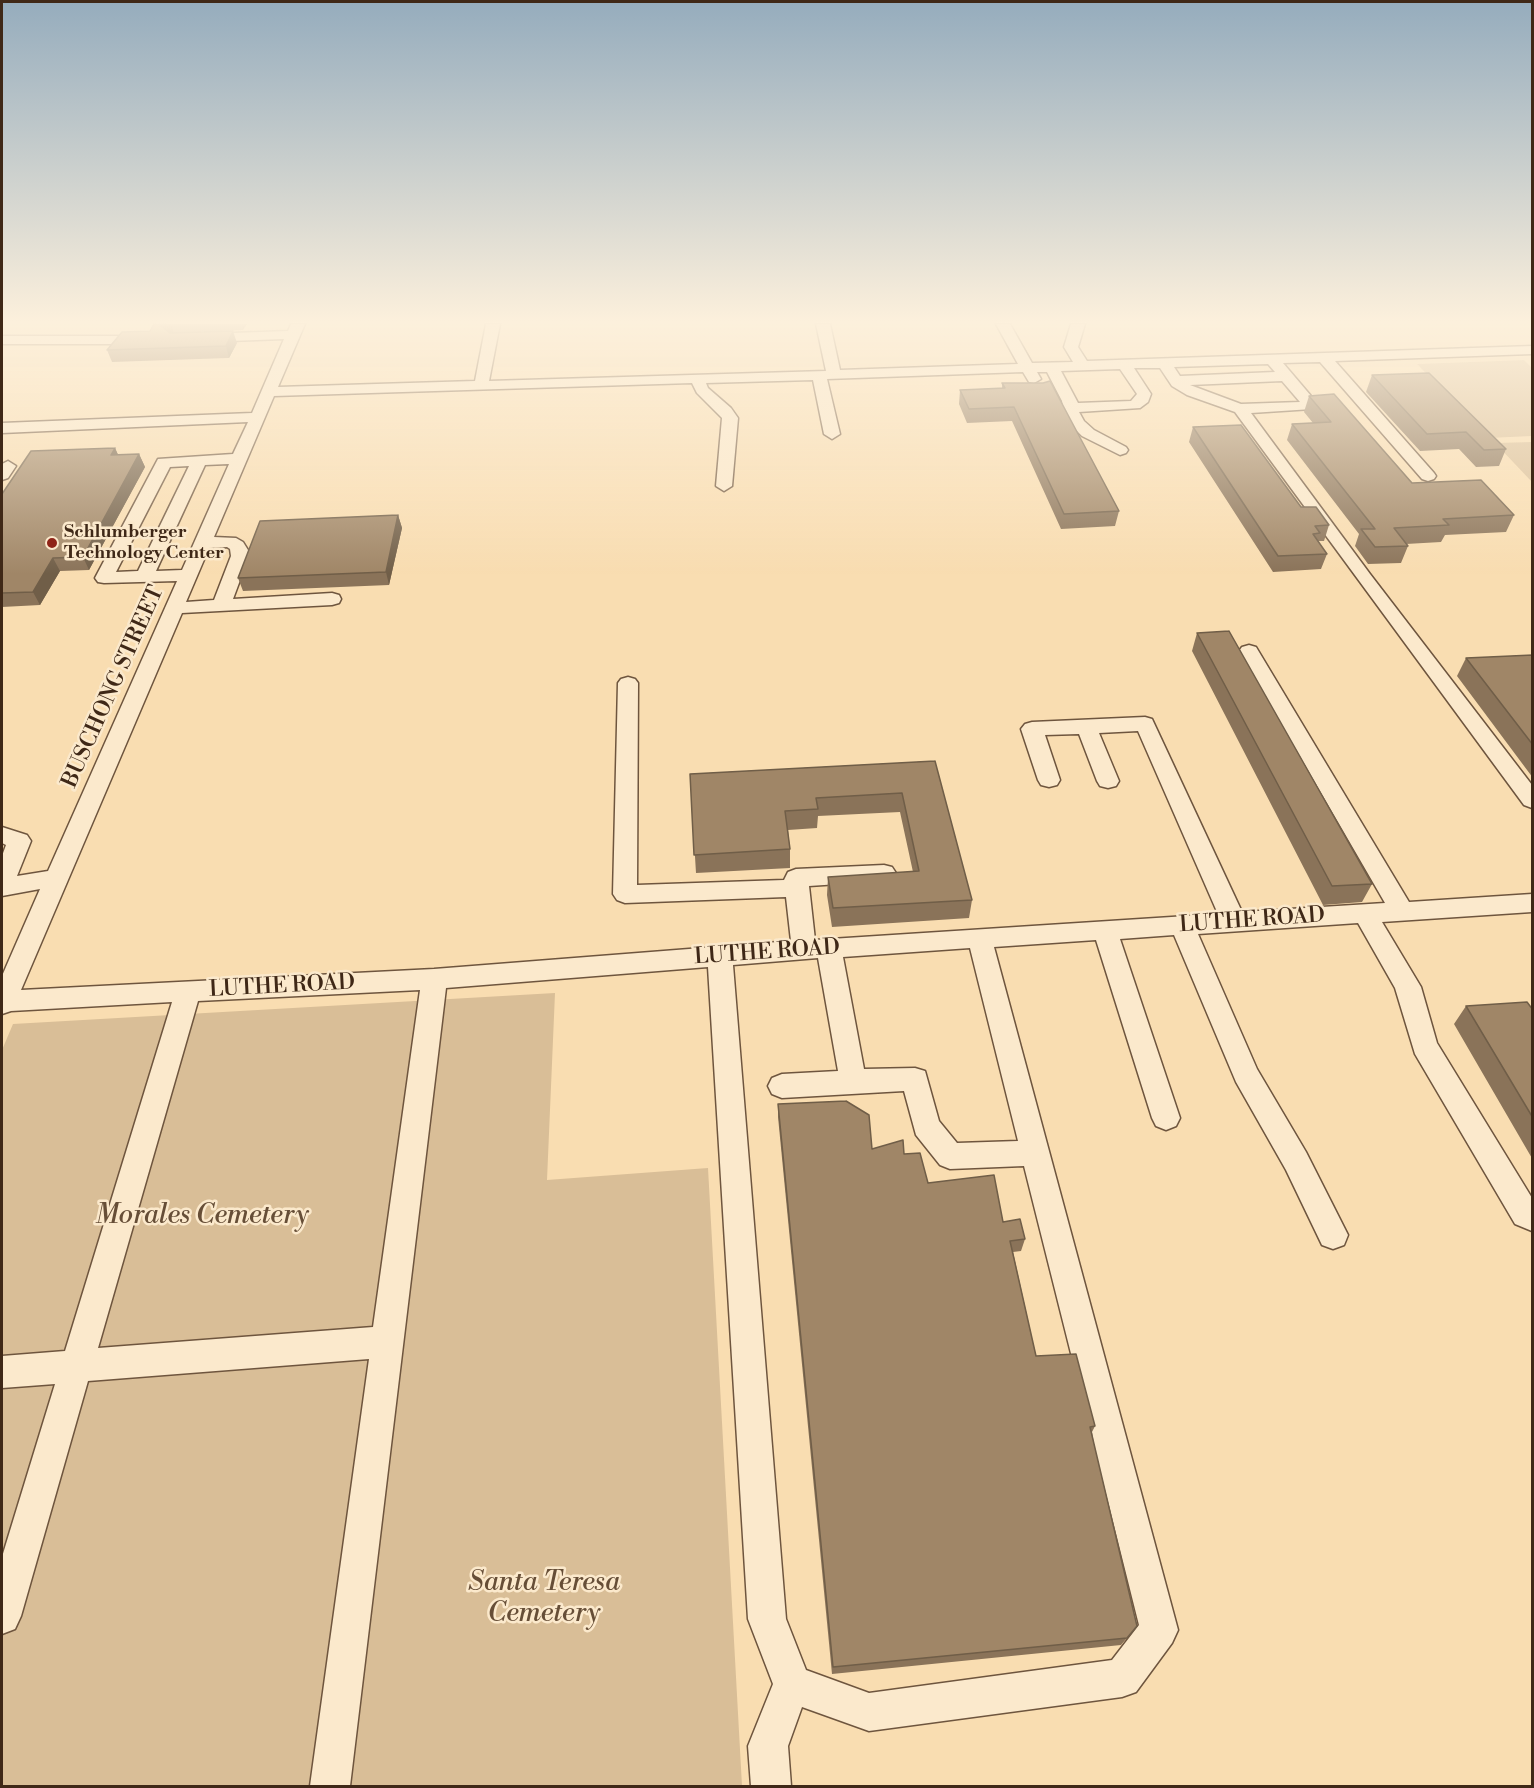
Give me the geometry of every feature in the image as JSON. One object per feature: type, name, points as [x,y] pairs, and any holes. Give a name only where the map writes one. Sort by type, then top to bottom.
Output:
[{"type":"street","name":"BUSCHONG STREET","points":[[2,1002],[262,407]]},
{"type":"street","points":[[722,407],[730,418],[724,486]]},
{"type":"street","points":[[829,407],[832,434]]},
{"type":"street","points":[[1083,407],[1071,408],[1077,423],[1088,433],[1120,450]]},
{"type":"street","points":[[1236,407],[1266,407]]},
{"type":"street","points":[[1369,407],[1428,476]]},
{"type":"street","points":[[1240,409],[1364,578],[1533,800]]},
{"type":"street","points":[[2,428],[258,417]]},
{"type":"street","points":[[189,575],[104,578],[164,462],[239,459]]},
{"type":"street","points":[[144,577],[199,461]]},
{"type":"street","points":[[2,466],[8,466],[2,476]]},
{"type":"street","points":[[203,543],[230,542],[239,550],[240,556],[221,605]]},
{"type":"street","points":[[174,608],[332,599]]},
{"type":"street","points":[[1249,651],[1402,911]]},
{"type":"street","points":[[628,683],[625,894],[797,888]]},
{"type":"street","points":[[1049,780],[1032,729],[1145,724],[1234,922]]},
{"type":"street","points":[[1086,726],[1108,781]]},
{"type":"street","points":[[2,835],[20,841],[2,886]]},
{"type":"street","points":[[853,1081],[796,878],[884,873]]},
{"type":"street","points":[[2,886],[57,878]]},
{"type":"street","name":"LUTHE ROAD","points":[[2,1002],[434,979],[817,949],[1533,903]]},
{"type":"street","points":[[1365,914],[1408,987],[1424,1046],[1526,1214],[1533,1218]]},
{"type":"street","points":[[1182,926],[1246,1074],[1296,1161],[1333,1235]]},
{"type":"street","points":[[1105,930],[1166,1118]]},
{"type":"street","points":[[792,1684],[869,1712],[1122,1678],[1159,1630],[980,939]]},
{"type":"street","points":[[720,957],[767,1619],[792,1684],[768,1746],[771,1786]]},
{"type":"street","points":[[330,1786],[434,979]]},
{"type":"street","points":[[2,1616],[188,992]]},
{"type":"street","points":[[782,1086],[915,1079],[926,1126],[950,1156],[1035,1153]]},
{"type":"street","points":[[2,1372],[387,1342]]},
{"type":"green space","points":[[1459,407],[1532,407],[1532,436],[1489,438]]},
{"type":"green space","points":[[1532,442],[1532,482],[1495,443]]},
{"type":"green space","points":[[555,993],[547,1180],[708,1168],[742,1786],[2,1786],[2,1050],[13,1024]]},
{"type":"building","points":[[968,407],[1004,407],[969,409]]},
{"type":"building","points":[[1014,407],[1064,407],[1119,511],[1064,514]]},
{"type":"building","points":[[1319,407],[1346,407],[1412,483],[1481,480],[1514,515],[1443,519],[1449,525],[1394,528],[1408,546],[1375,547],[1361,529],[1375,529],[1292,424],[1331,422]]},
{"type":"building","points":[[1402,407],[1464,407],[1506,449],[1484,450],[1466,432],[1427,434]]},
{"type":"building","points":[[1241,425],[1301,507],[1316,507],[1329,525],[1315,526],[1320,533],[1313,534],[1327,554],[1278,556],[1193,427]]},
{"type":"building","name":"Schlumberger Technology Center","points":[[115,448],[111,455],[139,454],[83,557],[53,558],[33,592],[2,593],[2,494],[31,451]]},
{"type":"building","points":[[398,515],[386,572],[238,578],[260,521]]},
{"type":"building","points":[[1229,631],[1372,884],[1332,886],[1197,633]]},
{"type":"building","points":[[1533,655],[1533,745],[1466,658]]},
{"type":"building","points":[[935,761],[972,900],[833,908],[828,877],[919,871],[902,793],[816,798],[818,809],[785,811],[790,849],[694,855],[690,774]]},
{"type":"building","points":[[1527,1002],[1533,1010],[1533,1118],[1466,1006]]},
{"type":"building","points":[[846,1101],[869,1115],[872,1149],[903,1140],[904,1154],[920,1153],[928,1183],[994,1175],[1003,1222],[1020,1219],[1025,1239],[1010,1241],[1036,1356],[1076,1354],[1095,1426],[1090,1427],[1137,1626],[1127,1638],[833,1667],[778,1104]]},
{"type":"place","name":"Schlumberger Technology Center","points":[[52,543]]},
{"type":"park label","name":"Morales Cemetery","points":[[202,1217]]},
{"type":"park label","name":"Santa Teresa Cemetery","points":[[544,1600]]}]
